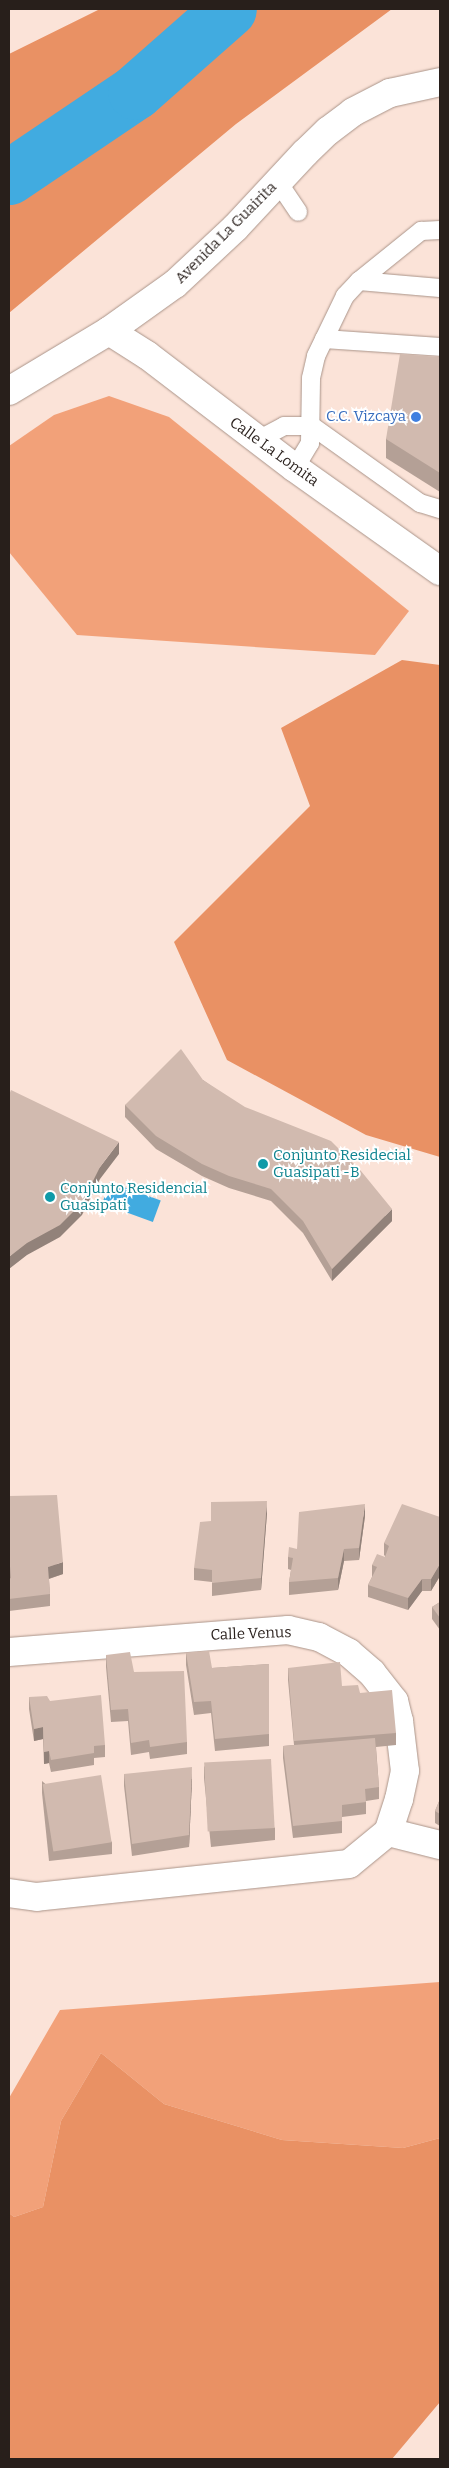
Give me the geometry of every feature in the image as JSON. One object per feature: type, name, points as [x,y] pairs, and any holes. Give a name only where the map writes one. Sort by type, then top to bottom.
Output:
[{"type":"street","name":"Avenida La Guairita","points":[[9,391],[143,309],[206,257],[328,131],[353,112],[390,93],[440,82]]},
{"type":"street","name":"Calle La Lomita","points":[[108,331],[147,355],[295,468],[440,572]]},
{"type":"street","name":"Calle Venus","points":[[9,1652],[288,1630],[319,1637],[355,1658],[372,1673],[394,1701],[399,1721],[405,1770],[399,1799],[388,1832]]},
{"type":"street","points":[[9,1893],[37,1897],[348,1864],[388,1832],[440,1845]]},
{"type":"lane","points":[[278,182],[298,212]]},
{"type":"lane","points":[[295,468],[310,443],[312,426],[311,378],[316,356],[345,296],[359,281],[421,231],[440,230]]},
{"type":"lane","points":[[359,281],[440,288]]},
{"type":"lane","points":[[324,339],[440,347]]},
{"type":"lane","points":[[258,440],[284,426],[312,426],[420,504],[440,509]]},
{"type":"shaded area","points":[[100,9],[392,9],[236,124],[9,313],[9,54]]},
{"type":"shaded area","points":[[109,396],[169,417],[409,611],[375,655],[77,635],[9,552],[9,446],[54,415]]},
{"type":"shaded area","points":[[402,660],[440,665],[440,1157],[366,1135],[227,1060],[174,942],[310,806],[281,728]]},
{"type":"shaded area","points":[[440,1982],[440,2138],[403,2148],[282,2140],[164,2104],[101,2053],[61,2121],[43,2207],[14,2217],[9,2213],[9,2098],[60,2010]]},
{"type":"shaded area","points":[[101,2053],[164,2104],[282,2140],[403,2148],[440,2138],[440,2402],[392,2459],[9,2459],[9,2213],[14,2217],[43,2207],[61,2121]]},
{"type":"water","points":[[110,1182],[161,1200],[153,1222],[102,1204]]},
{"type":"building","name":"C.C. Vizcaya","points":[[400,354],[440,357],[440,473],[386,439]]},
{"type":"building","name":"Conjunto Residecial Guasipati -B","points":[[181,1049],[203,1080],[245,1107],[331,1141],[361,1171],[392,1209],[332,1269],[303,1221],[271,1189],[229,1176],[202,1164],[156,1136],[125,1105]]},
{"type":"building","name":"Conjunto Residencial Guasipati","points":[[11,1090],[119,1142],[100,1167],[82,1203],[60,1225],[27,1243],[9,1257],[9,1095]]},
{"type":"building","points":[[57,1495],[63,1562],[48,1567],[50,1594],[9,1599],[9,1579],[11,1578],[9,1496]]},
{"type":"building","points":[[267,1501],[261,1578],[212,1583],[212,1570],[194,1568],[200,1522],[211,1521],[211,1502]]},
{"type":"building","points":[[365,1504],[359,1548],[344,1549],[338,1578],[289,1582],[293,1558],[288,1557],[289,1547],[297,1549],[299,1512]]},
{"type":"building","points":[[402,1504],[440,1517],[440,1564],[431,1579],[422,1579],[408,1598],[368,1585],[377,1567],[372,1565],[377,1554],[385,1557],[389,1546],[384,1543]]},
{"type":"building","points":[[440,1602],[440,1618],[432,1607]]},
{"type":"building","points":[[209,1651],[212,1668],[269,1664],[269,1734],[215,1739],[211,1701],[194,1702],[186,1653]]},
{"type":"building","points":[[130,1652],[134,1672],[184,1671],[187,1742],[150,1747],[149,1740],[131,1743],[128,1709],[111,1710],[106,1655]]},
{"type":"building","points":[[340,1662],[342,1686],[358,1685],[360,1693],[392,1690],[396,1733],[294,1741],[288,1668]]},
{"type":"building","points":[[101,1695],[105,1745],[94,1746],[94,1753],[51,1760],[49,1751],[44,1752],[43,1727],[34,1729],[29,1697],[47,1696],[50,1701]]},
{"type":"building","points":[[375,1738],[379,1787],[365,1789],[366,1802],[342,1805],[342,1821],[293,1826],[283,1746]]},
{"type":"building","points":[[271,1759],[275,1828],[208,1831],[204,1763]]},
{"type":"building","points":[[192,1767],[189,1835],[132,1844],[124,1774]]},
{"type":"building","points":[[101,1775],[112,1842],[53,1851],[43,1784]]},
{"type":"building","points":[[440,1799],[440,1814],[435,1811]]},
{"type":"waterway","points":[[9,177],[135,92],[229,9]]},
{"type":"place","name":"C.C. Vizcaya","points":[[416,417]]},
{"type":"place","name":"Conjunto Residecial Guasipati -B","points":[[263,1164]]},
{"type":"place","name":"Conjunto Residencial Guasipati","points":[[50,1197]]}]
